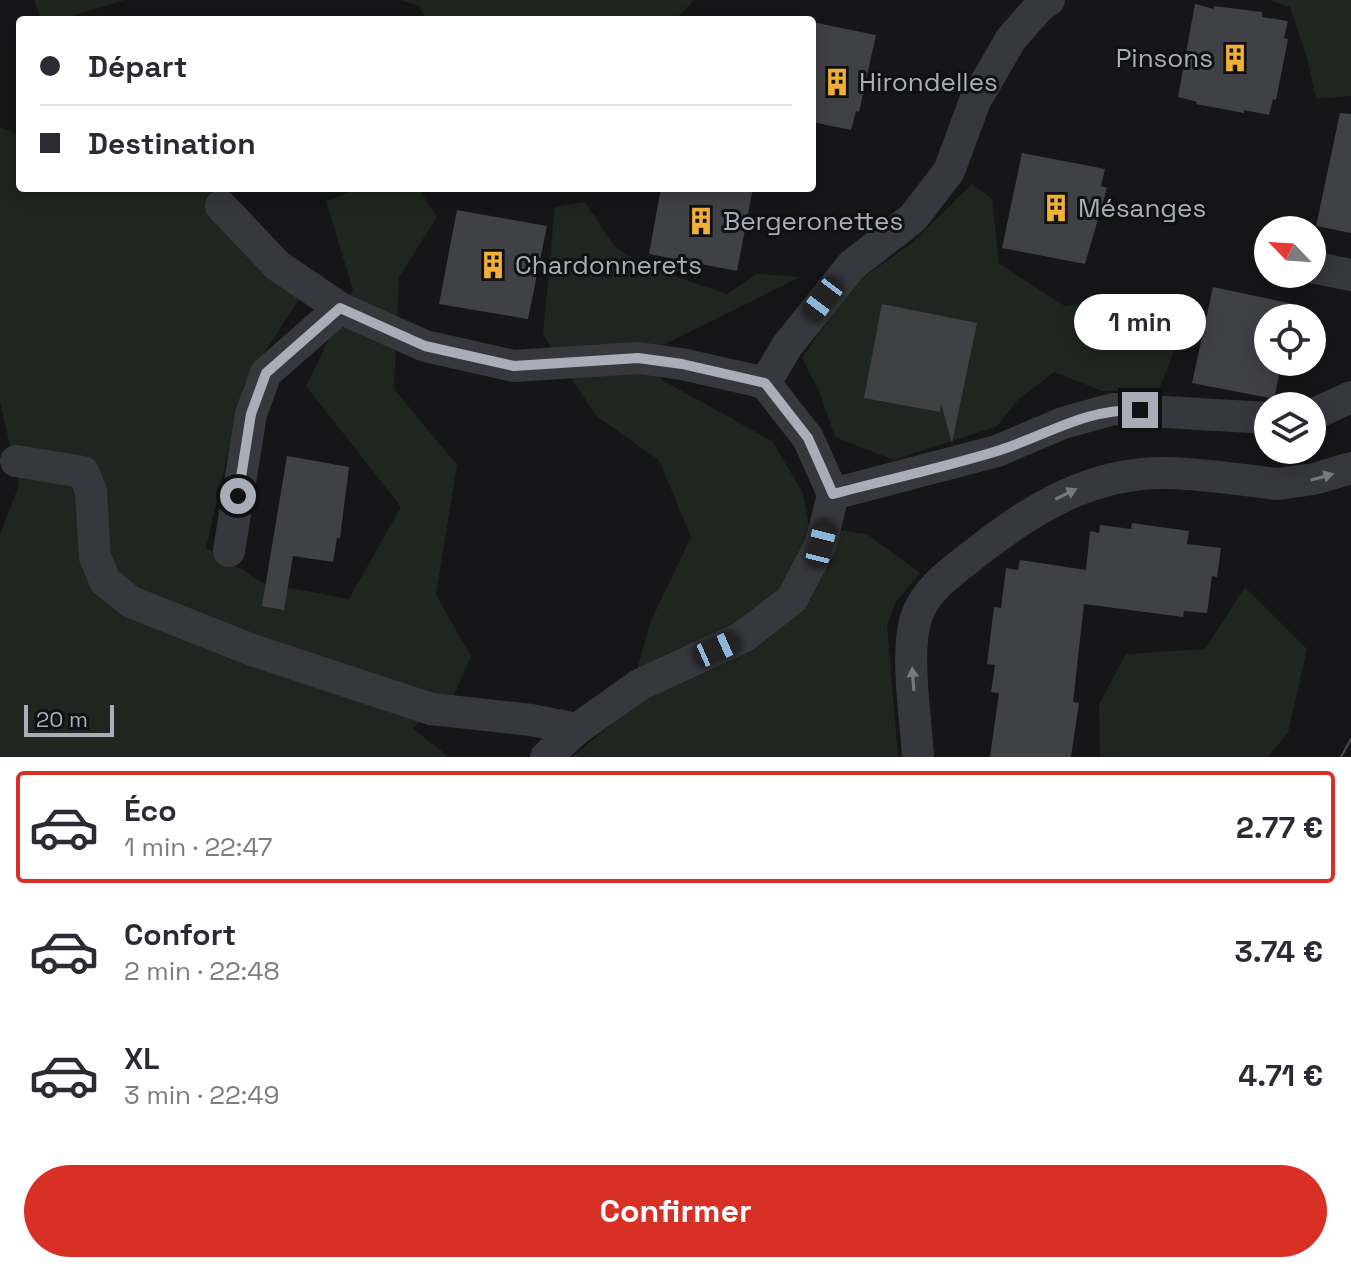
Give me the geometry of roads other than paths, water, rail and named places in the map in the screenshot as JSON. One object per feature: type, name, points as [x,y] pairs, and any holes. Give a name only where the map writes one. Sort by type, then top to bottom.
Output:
[{"type":"street","points":[[765,383],[787,346],[852,265],[913,218],[949,171],[975,101],[1011,39],[1049,0]]},
{"type":"street","points":[[221,206],[278,266],[340,308],[425,346],[514,366],[638,358],[682,364],[765,383],[808,438],[833,494],[821,544],[792,599],[743,637],[639,685],[577,729],[546,757]]},
{"type":"street","points":[[1326,270],[1351,275]]},
{"type":"street","points":[[229,551],[251,414],[266,373],[340,308]]},
{"type":"street","points":[[1326,409],[1351,397]]},
{"type":"street","points":[[833,494],[997,451],[1063,423],[1113,409],[1254,417]]},
{"type":"street","points":[[16,461],[83,472],[91,491],[95,557],[105,581],[131,602],[255,651],[431,709],[531,720],[577,729]]},
{"type":"street","points":[[918,757],[911,639],[916,615],[929,593],[947,575],[1001,533],[1072,490],[1099,480],[1134,474],[1170,473],[1278,484],[1296,483],[1351,468]]},
{"type":"tram line","points":[[1341,757],[1351,739]]},
{"type":"place","name":"Pinsons","points":[[1235,58]]},
{"type":"place","name":"Hirondelles","points":[[837,82]]},
{"type":"place","name":"Mésanges","points":[[1056,208]]},
{"type":"place","name":"Bergeronettes","points":[[701,221]]},
{"type":"place","name":"Chardonnerets","points":[[493,265]]}]
